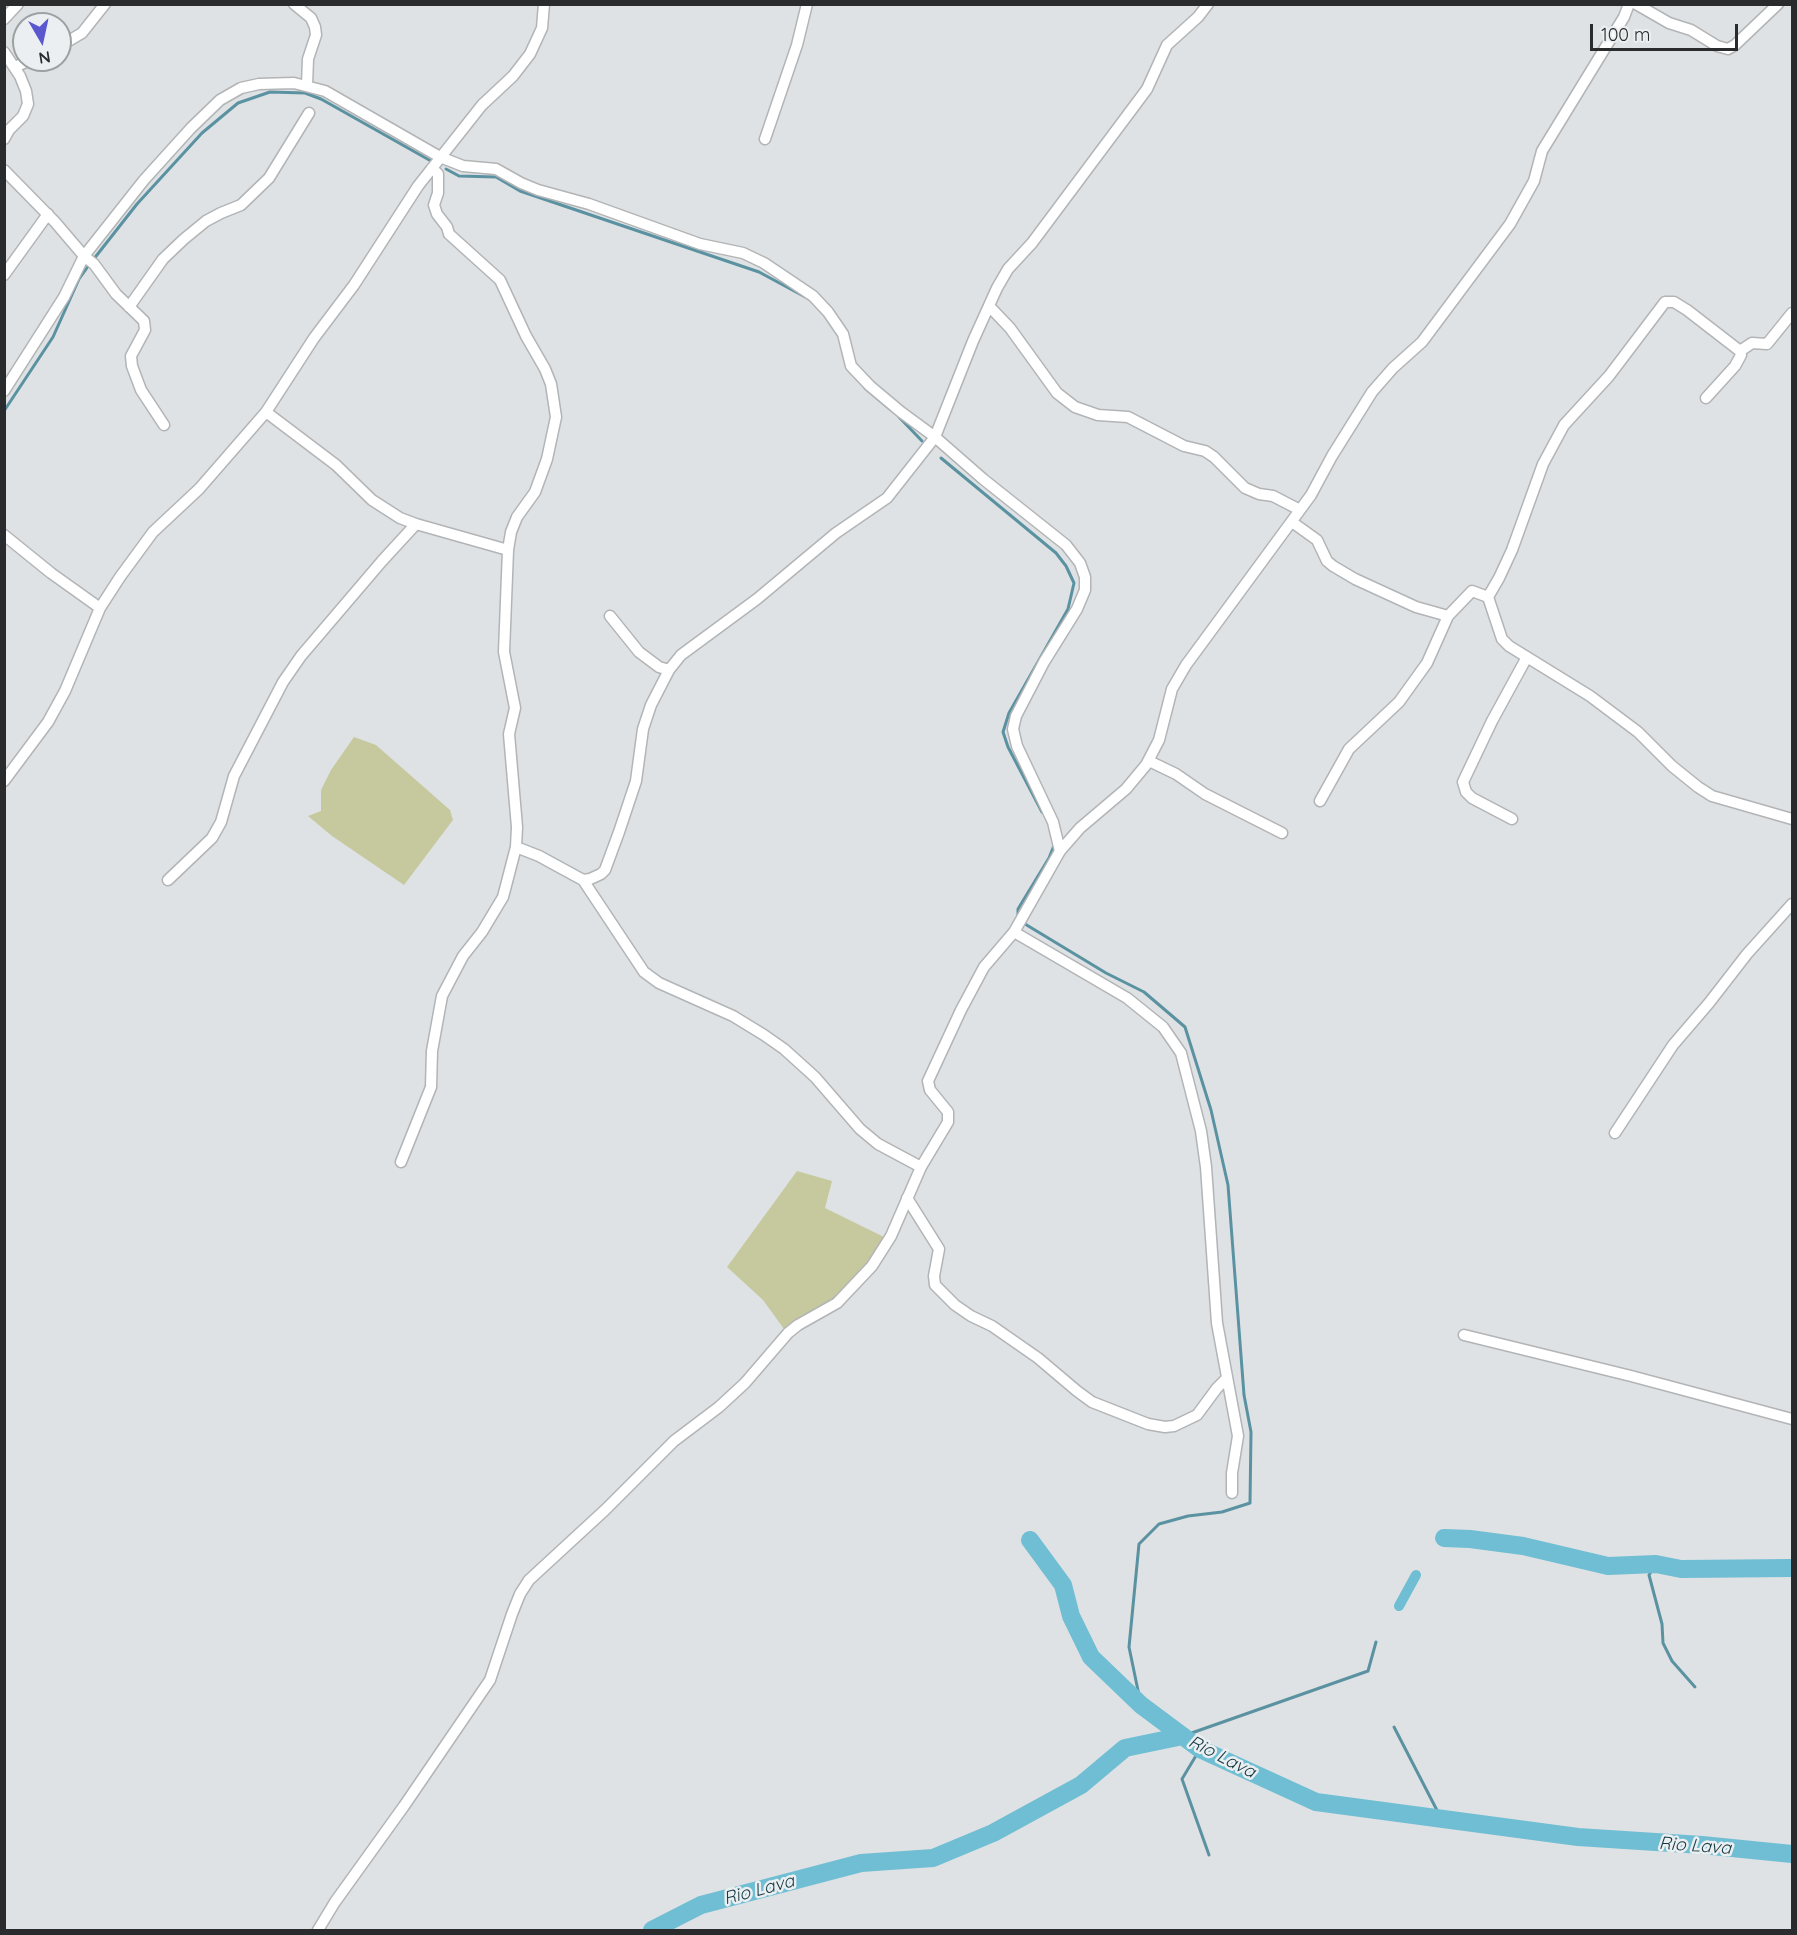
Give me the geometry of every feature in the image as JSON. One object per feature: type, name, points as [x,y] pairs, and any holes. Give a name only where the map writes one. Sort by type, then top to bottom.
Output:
[{"type":"street","points":[[4,19],[18,4]]},
{"type":"street","points":[[72,39],[82,33],[105,4]]},
{"type":"street","points":[[294,4],[311,18],[315,27],[316,34],[308,58],[307,86]]},
{"type":"street","points":[[4,781],[48,722],[65,691],[100,608],[120,577],[153,532],[199,489],[266,412],[314,338],[354,285],[395,220],[432,168],[482,105],[513,76],[530,54],[542,28],[544,4]]},
{"type":"street","points":[[765,139],[797,45],[807,4]]},
{"type":"street","points":[[583,880],[595,877],[604,870],[636,781],[643,729],[648,713],[669,670],[681,655],[757,599],[836,533],[887,498],[935,437],[989,306],[1008,270],[1032,243],[1146,89],[1167,45],[1198,17],[1208,4]]},
{"type":"street","points":[[318,1930],[335,1902],[490,1680],[512,1614],[529,1580],[605,1510],[674,1441],[719,1407],[745,1383],[788,1333],[837,1303],[877,1258],[891,1236],[921,1167],[950,1117],[930,1090],[928,1081],[961,1010],[984,968],[1014,932],[1060,851],[1080,828],[1126,789],[1149,760],[1159,740],[1172,689],[1186,665],[1311,495],[1332,456],[1372,392],[1393,368],[1422,342],[1510,224],[1534,181],[1542,151],[1624,17],[1629,4]]},
{"type":"street","points":[[1636,4],[1669,22],[1691,30],[1717,46],[1728,49],[1778,4]]},
{"type":"street","points":[[4,139],[27,110],[26,91],[17,72]]},
{"type":"street","points":[[4,391],[64,297],[144,180],[220,100],[241,88],[259,84],[294,83],[333,95],[441,157],[463,166],[496,169],[538,190],[589,204],[700,244],[743,254],[764,263],[813,296],[832,318],[843,334],[851,366],[901,412],[1066,544],[1080,563],[1085,577],[1085,590],[1077,609],[1039,671],[1016,716],[1013,729],[1017,746],[1053,822],[1060,851]]},
{"type":"street","points":[[129,307],[163,259],[184,239],[213,217],[241,205],[269,178],[309,113]]},
{"type":"street","points":[[401,1162],[431,1087],[432,1051],[442,996],[463,956],[482,932],[503,897],[516,847],[517,827],[508,734],[515,708],[504,652],[508,550],[511,532],[517,517],[535,492],[547,459],[555,417],[551,384],[545,369],[526,336],[500,280],[449,234],[444,221],[437,214],[434,205],[438,193],[438,174],[432,168]]},
{"type":"street","points":[[4,170],[48,214],[116,294],[144,321],[146,326],[131,356],[136,380],[164,425]]},
{"type":"street","points":[[4,275],[48,214]]},
{"type":"street","points":[[1488,597],[1500,578],[1512,550],[1543,464],[1564,425],[1609,376],[1664,303],[1674,302],[1687,310],[1740,351]]},
{"type":"street","points":[[989,306],[1010,328],[1057,393],[1075,408],[1098,415],[1128,417],[1184,446],[1205,451],[1245,488],[1259,494],[1273,496],[1300,510]]},
{"type":"street","points":[[1740,351],[1752,343],[1767,344],[1792,313]]},
{"type":"street","points":[[1706,398],[1735,366],[1741,355],[1740,351]]},
{"type":"street","points":[[266,412],[336,465],[372,500],[400,518],[508,550]]},
{"type":"street","points":[[1292,522],[1317,540],[1327,561],[1333,566],[1394,598],[1448,616]]},
{"type":"street","points":[[168,880],[212,838],[221,822],[234,776],[284,682],[301,656],[381,561],[416,524]]},
{"type":"street","points":[[4,535],[100,608]]},
{"type":"street","points":[[1320,801],[1349,749],[1399,702],[1427,663],[1448,616],[1472,591],[1488,597]]},
{"type":"street","points":[[1488,597],[1502,639],[1509,646],[1590,696],[1638,732],[1679,772],[1712,796],[1792,819]]},
{"type":"street","points":[[610,616],[639,652],[659,667],[669,670]]},
{"type":"street","points":[[1512,819],[1472,798],[1466,792],[1463,782],[1492,721],[1527,657]]},
{"type":"street","points":[[1149,760],[1176,774],[1204,794],[1282,832]]},
{"type":"street","points":[[516,847],[539,856],[583,880],[644,972],[658,983],[733,1016],[784,1049],[814,1077],[860,1129],[878,1144],[921,1167]]},
{"type":"street","points":[[1615,1133],[1673,1045],[1709,1004],[1747,954],[1792,904]]},
{"type":"street","points":[[1014,932],[1127,998],[1163,1027],[1178,1047],[1197,1115],[1206,1167],[1217,1323],[1238,1436],[1232,1473],[1232,1493]]},
{"type":"street","points":[[907,1198],[939,1249],[934,1276],[935,1285],[955,1305],[1001,1332],[1038,1358],[1092,1402],[1130,1418],[1165,1427],[1174,1426],[1197,1415],[1227,1378]]},
{"type":"street","points":[[1464,1335],[1621,1373],[1792,1419]]},
{"type":"green space","points":[[354,737],[376,745],[450,810],[453,820],[404,885],[332,836],[308,816],[321,811],[321,790],[331,770]]},
{"type":"green space","points":[[797,1171],[832,1181],[825,1208],[884,1237],[868,1266],[833,1301],[784,1329],[763,1300],[727,1267]]},
{"type":"waterway","points":[[93,260],[137,204],[202,133],[238,103],[270,92],[305,93],[321,99],[431,161]]},
{"type":"waterway","points":[[446,169],[459,176],[496,177],[520,191],[759,272],[809,299]]},
{"type":"waterway","points":[[4,411],[53,337],[79,279],[89,265]]},
{"type":"waterway","points":[[865,388],[890,409]]},
{"type":"waterway","points":[[899,417],[922,441]]},
{"type":"waterway","points":[[941,458],[1056,553],[1066,566],[1074,583],[1068,609],[1009,713],[1003,732],[1008,747],[1042,812]]},
{"type":"waterway","points":[[1018,916],[1018,909],[1049,858],[1055,843]]},
{"type":"waterway","points":[[1025,924],[1106,973],[1144,992],[1185,1027],[1211,1110],[1228,1185],[1244,1395],[1251,1432],[1250,1503],[1222,1512],[1188,1516],[1159,1524],[1139,1544],[1129,1647],[1141,1705]]},
{"type":"waterway","points":[[1444,1538],[1523,1546],[1608,1566],[1656,1564],[1681,1569],[1792,1568]]},
{"type":"waterway","name":"Rio Lava","points":[[1030,1540],[1063,1585],[1071,1616],[1091,1657],[1141,1705],[1200,1749],[1316,1802],[1578,1837],[1702,1845],[1792,1854]]},
{"type":"waterway","points":[[1656,1564],[1649,1575],[1662,1624],[1663,1643],[1672,1661],[1695,1687]]},
{"type":"waterway","points":[[1399,1606],[1416,1575]]},
{"type":"waterway","points":[[1183,1736],[1368,1671],[1376,1642]]},
{"type":"waterway","points":[[1394,1727],[1442,1820]]},
{"type":"waterway","name":"Rio Lava","points":[[652,1930],[701,1905],[861,1863],[933,1858],[993,1833],[1081,1785],[1125,1748],[1183,1736]]},
{"type":"waterway","points":[[1200,1749],[1182,1779],[1209,1855]]}]
